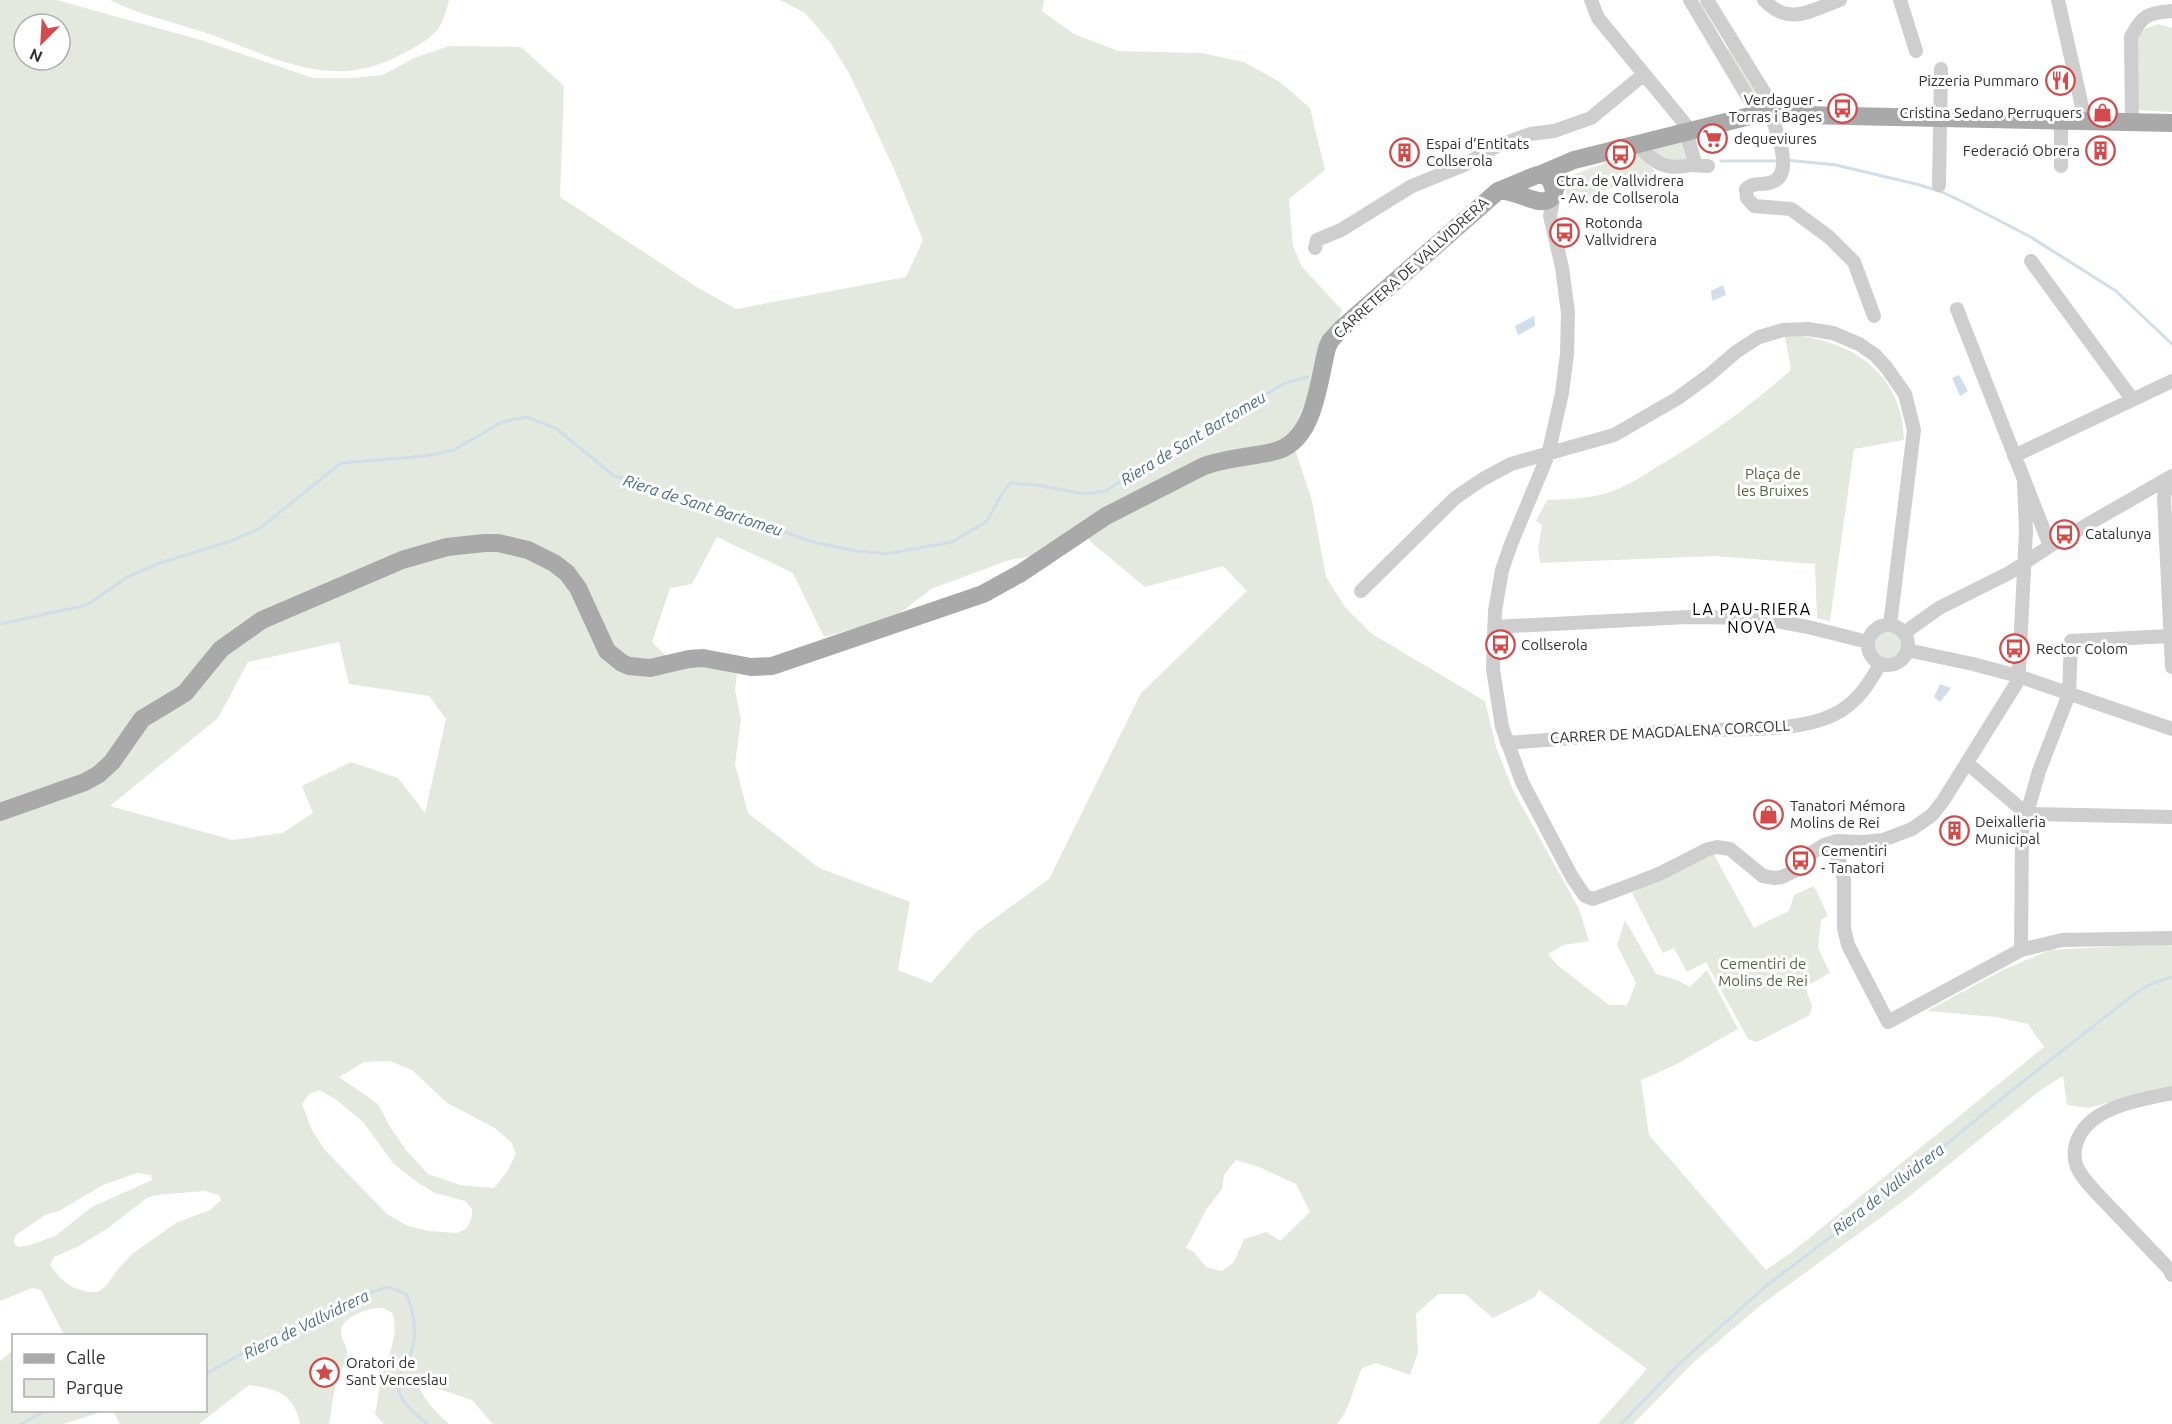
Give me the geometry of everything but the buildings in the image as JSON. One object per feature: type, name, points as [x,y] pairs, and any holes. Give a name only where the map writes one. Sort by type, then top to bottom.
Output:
[{"type":"main road","points":[[1534,200],[1527,189],[1529,181],[1574,160],[1768,113],[2172,123]]},
{"type":"main road","points":[[1498,191],[1513,191],[1534,200],[1548,200],[1563,171],[1574,160]]},
{"type":"main road","points":[[1537,176],[1550,179],[1554,192]]},
{"type":"main road","name":"CARRETERA DE VALLVIDRERA","points":[[0,812],[85,782],[99,774],[112,762],[142,719],[185,693],[221,649],[254,625],[277,612],[428,551],[468,544],[498,543],[528,550],[549,560],[567,573],[578,588],[600,639],[608,651],[622,663],[638,668],[650,668],[689,658],[751,666],[772,666],[952,606],[1003,583],[1106,516],[1204,466],[1218,461],[1271,453],[1287,448],[1297,440],[1306,427],[1330,341],[1498,191],[1537,176]]},
{"type":"street","points":[[1591,0],[1598,18],[1688,131],[1694,159],[1692,165]]},
{"type":"street","points":[[1690,0],[1720,49],[1768,113]]},
{"type":"street","points":[[1707,0],[1733,41],[1768,113],[1783,161],[1781,176],[1772,182],[1751,184],[1746,189],[1747,198],[1754,206],[1791,209],[1828,237],[1854,262],[1874,316]]},
{"type":"street","points":[[1764,0],[1778,12],[1792,16],[1840,0]]},
{"type":"street","points":[[1900,0],[1916,51]]},
{"type":"street","points":[[2058,0],[2085,120]]},
{"type":"street","points":[[2132,122],[2131,37],[2137,25],[2151,13],[2172,11]]},
{"type":"street","points":[[1720,49],[1733,41]]},
{"type":"street","points":[[1939,185],[1941,69]]},
{"type":"street","points":[[1315,248],[1317,240],[1341,230],[1426,179],[1454,170],[1512,139],[1554,131],[1591,118],[1643,75]]},
{"type":"street","points":[[2061,120],[2061,166]]},
{"type":"street","points":[[1636,144],[1661,166],[1677,168],[1692,165],[1708,166]]},
{"type":"street","points":[[1554,192],[1550,216],[1566,288],[1568,334],[1563,393],[1548,455],[1506,557],[1498,591],[1493,658],[1499,714],[1522,782],[1580,891],[1589,899],[1661,873],[1708,849],[1717,847],[1724,847],[1736,853],[1763,876],[1782,877],[1797,870],[1817,848],[1830,843],[1883,840],[1912,829],[1932,814],[2016,684],[2025,563],[2024,482]]},
{"type":"street","points":[[1534,200],[1550,216]]},
{"type":"street","points":[[2031,261],[2132,399]]},
{"type":"street","points":[[1957,309],[2050,546]]},
{"type":"street","points":[[1361,591],[1455,498],[1483,479],[1511,464],[1591,443],[1622,431],[1678,398],[1736,352],[1759,337],[1783,330],[1808,329],[1833,333],[1859,344],[1875,355],[1905,394],[1914,430],[1890,625]]},
{"type":"street","points":[[2014,456],[2172,381]]},
{"type":"street","points":[[1904,633],[1939,608],[2009,573],[2050,546],[2172,477]]},
{"type":"street","points":[[2172,477],[2164,498],[2172,667]]},
{"type":"street","points":[[1494,627],[1691,617],[1759,618],[1868,642]]},
{"type":"street","points":[[1890,625],[1904,633],[1908,645],[1907,650],[1896,663],[1881,664],[1870,655],[1868,642],[1874,631],[1890,625]]},
{"type":"street","points":[[2021,950],[2022,831],[2039,771],[2069,694],[2071,641],[2170,636]]},
{"type":"street","points":[[1907,650],[1947,657],[2018,676],[2172,729]]},
{"type":"street","name":"CARRER DE MAGDALENA CORCOLL","points":[[1507,743],[1614,735],[1739,730],[1806,723],[1835,714],[1855,701],[1881,664]]},
{"type":"street","points":[[1967,763],[2027,814],[2172,817]]},
{"type":"street","points":[[1830,843],[1839,859],[1844,880],[1845,928],[1848,945],[1888,1022],[2021,950],[2062,940],[2172,938]]},
{"type":"street","points":[[2172,1094],[2130,1103],[2095,1117],[2085,1126],[2074,1155],[2077,1166],[2091,1187],[2169,1269],[2172,1275]]},
{"type":"green space","points":[[0,0],[56,0],[201,40],[313,78],[383,75],[414,58],[449,46],[521,47],[564,86],[560,197],[700,289],[736,309],[906,277],[923,240],[895,171],[850,75],[830,42],[805,13],[780,0],[1044,0],[1042,11],[1074,34],[1118,51],[1202,53],[1244,62],[1280,82],[1310,108],[1325,170],[1289,199],[1293,246],[1302,267],[1342,310],[1291,437],[1312,501],[1326,577],[1345,607],[1372,634],[1485,701],[1496,747],[1513,790],[1579,909],[1589,941],[1564,945],[1548,954],[1557,965],[1609,1005],[1627,1005],[1636,983],[1617,945],[1625,920],[1656,974],[1677,980],[1690,987],[1707,970],[1738,1029],[1673,1066],[1641,1080],[1649,1135],[1766,1270],[1792,1252],[2044,1047],[2028,1024],[1996,1017],[1927,1011],[2003,970],[2050,950],[2172,943],[2172,1086],[2088,1108],[2067,1105],[2063,1076],[2042,1089],[1906,1199],[1761,1305],[1694,1362],[1633,1424],[1598,1424],[1647,1369],[1539,1290],[1535,1297],[1493,1318],[1465,1294],[1438,1294],[1416,1314],[1418,1352],[1410,1375],[1376,1363],[1362,1368],[1348,1406],[1337,1424],[493,1424],[472,1400],[418,1382],[426,1399],[449,1424],[384,1424],[375,1414],[395,1329],[392,1313],[379,1308],[357,1314],[343,1325],[341,1333],[347,1349],[347,1357],[334,1389],[329,1424],[300,1424],[293,1405],[283,1394],[268,1388],[249,1385],[199,1424],[120,1424],[114,1412],[207,1412],[207,1334],[63,1334],[41,1290],[32,1288],[0,1301]],"holes":[[[1080,527],[1092,543],[1145,587],[1223,566],[1247,591],[1141,693],[1049,879],[976,932],[931,983],[898,970],[910,902],[819,868],[748,813],[735,764],[741,720],[735,690],[737,674],[665,655],[652,642],[670,588],[692,584],[717,537],[793,573],[824,637],[895,617],[931,589],[1009,560],[1037,555]],[[339,642],[349,684],[429,696],[446,719],[425,813],[398,778],[351,762],[302,786],[313,813],[282,833],[233,840],[110,806],[218,718],[248,662]],[[390,1061],[412,1070],[447,1103],[495,1128],[511,1142],[516,1154],[506,1173],[494,1188],[460,1185],[428,1174],[406,1150],[378,1104],[339,1077],[364,1062]],[[320,1090],[338,1101],[364,1123],[393,1163],[417,1182],[435,1193],[465,1201],[472,1209],[467,1228],[457,1233],[429,1231],[408,1226],[387,1214],[324,1149],[312,1130],[302,1104],[309,1094]],[[1236,1160],[1259,1167],[1296,1184],[1310,1212],[1280,1241],[1266,1232],[1244,1239],[1234,1262],[1222,1271],[1206,1267],[1194,1252],[1186,1248],[1206,1210],[1222,1189],[1224,1175]],[[137,1173],[151,1175],[152,1180],[92,1207],[55,1236],[30,1245],[19,1247],[14,1244],[16,1235],[45,1215],[59,1211],[103,1185]],[[204,1191],[219,1195],[221,1200],[210,1210],[176,1223],[132,1254],[106,1286],[98,1292],[87,1292],[72,1287],[60,1278],[50,1265],[54,1257],[77,1247],[105,1230],[147,1198]]]},
{"type":"green space","points":[[110,0],[449,0],[440,26],[428,39],[417,46],[375,66],[351,71],[327,71],[280,61]]},
{"type":"green space","points":[[2158,24],[2172,28],[2172,112],[2134,110],[2134,38],[2144,29]]},
{"type":"green space","points":[[1732,47],[1764,99],[1757,103],[1725,51]]},
{"type":"green space","points":[[1682,139],[1688,162],[1662,165],[1648,146]]},
{"type":"green space","points":[[1637,153],[1660,176],[1611,188],[1570,205],[1562,179]]},
{"type":"green space","name":"Plaça de les Bruixes","points":[[1802,336],[1842,347],[1874,368],[1896,399],[1902,418],[1904,440],[1854,449],[1830,621],[1817,618],[1815,564],[1715,556],[1540,563],[1538,549],[1542,525],[1536,521],[1547,500],[1584,498],[1614,491],[1695,444],[1744,409],[1791,370],[1785,337]]},
{"type":"green space","points":[[1888,631],[1898,635],[1902,645],[1898,655],[1888,659],[1878,655],[1874,645],[1878,635]]},
{"type":"green space","name":"Cementiri de Molins de Rei","points":[[1712,851],[1754,928],[1789,911],[1794,895],[1814,886],[1828,916],[1821,920],[1818,948],[1830,973],[1805,987],[1812,1006],[1810,1015],[1757,1042],[1748,1039],[1706,962],[1687,972],[1674,948],[1663,953],[1632,893]]},
{"type":"green space","points":[[12,1351],[12,1412],[102,1412],[63,1424],[0,1424],[0,1361]]},
{"type":"shaded area","points":[[1723,285],[1726,295],[1712,301],[1711,291]]},
{"type":"shaded area","points":[[1534,316],[1535,326],[1518,335],[1515,326]]},
{"type":"shaded area","points":[[1959,375],[1968,391],[1960,396],[1952,378]]},
{"type":"shaded area","points":[[1940,684],[1951,688],[1940,702],[1934,697]]},
{"type":"waterway","name":"Riera de Sant Bartomeu","points":[[1786,160],[1836,165],[1942,192],[2029,236],[2116,291],[2172,344]]},
{"type":"waterway","name":"Riera de Sant Bartomeu","points":[[1721,161],[1779,161]]},
{"type":"waterway","name":"Riera de Sant Bartomeu","points":[[0,624],[87,605],[127,577],[160,563],[231,541],[259,529],[341,463],[426,456],[454,450],[502,422],[527,417],[557,429],[614,476],[711,504],[809,541],[885,554],[952,542],[987,521],[1010,483],[1037,485],[1084,494],[1105,491],[1285,383],[1308,377]]},
{"type":"waterway","name":"Riera de Vallvidrera","points":[[1621,1424],[1680,1363],[1766,1286],[1865,1211],[2011,1091],[2137,992],[2153,983],[2172,977]]},
{"type":"waterway","name":"Riera de Vallvidrera","points":[[207,1373],[269,1338],[354,1297],[389,1287],[406,1294],[412,1309],[414,1326],[412,1351],[399,1376],[398,1388],[406,1403],[427,1424]]},
{"type":"waterway","name":"Riera de Vallvidrera","points":[[21,1424],[43,1412]]},
{"type":"place","name":"Pizzeria Pummaro","points":[[2060,81]]},
{"type":"place","name":"Verdaguer - Torras i Bages","points":[[1843,109]]},
{"type":"place","name":"Cristina Sedano Perruquers","points":[[2103,113]]},
{"type":"place","name":"dequeviures","points":[[1713,139]]},
{"type":"place","name":"Federació Obrera","points":[[2101,151]]},
{"type":"place","name":"Espai d’Entitats Collserola","points":[[1405,153]]},
{"type":"place","name":"Ctra. de Vallvidrera - Av. de Collserola","points":[[1620,154]]},
{"type":"place","name":"Rotonda Vallvidrera","points":[[1564,232]]},
{"type":"place","name":"Catalunya","points":[[2064,534]]},
{"type":"place","name":"Collserola","points":[[1500,645]]},
{"type":"place","name":"Rector Colom","points":[[2015,649]]},
{"type":"place","name":"Tanatori Mémora Molins de Rei","points":[[1769,815]]},
{"type":"place","name":"Deixalleria Municipal","points":[[1954,831]]},
{"type":"place","name":"Cementiri - Tanatori","points":[[1800,860]]},
{"type":"place","name":"Oratori de Sant Venceslau","points":[[325,1372]]},
{"type":"district","name":"LA PAU-RIERA NOVA","points":[[1752,618]]}]
